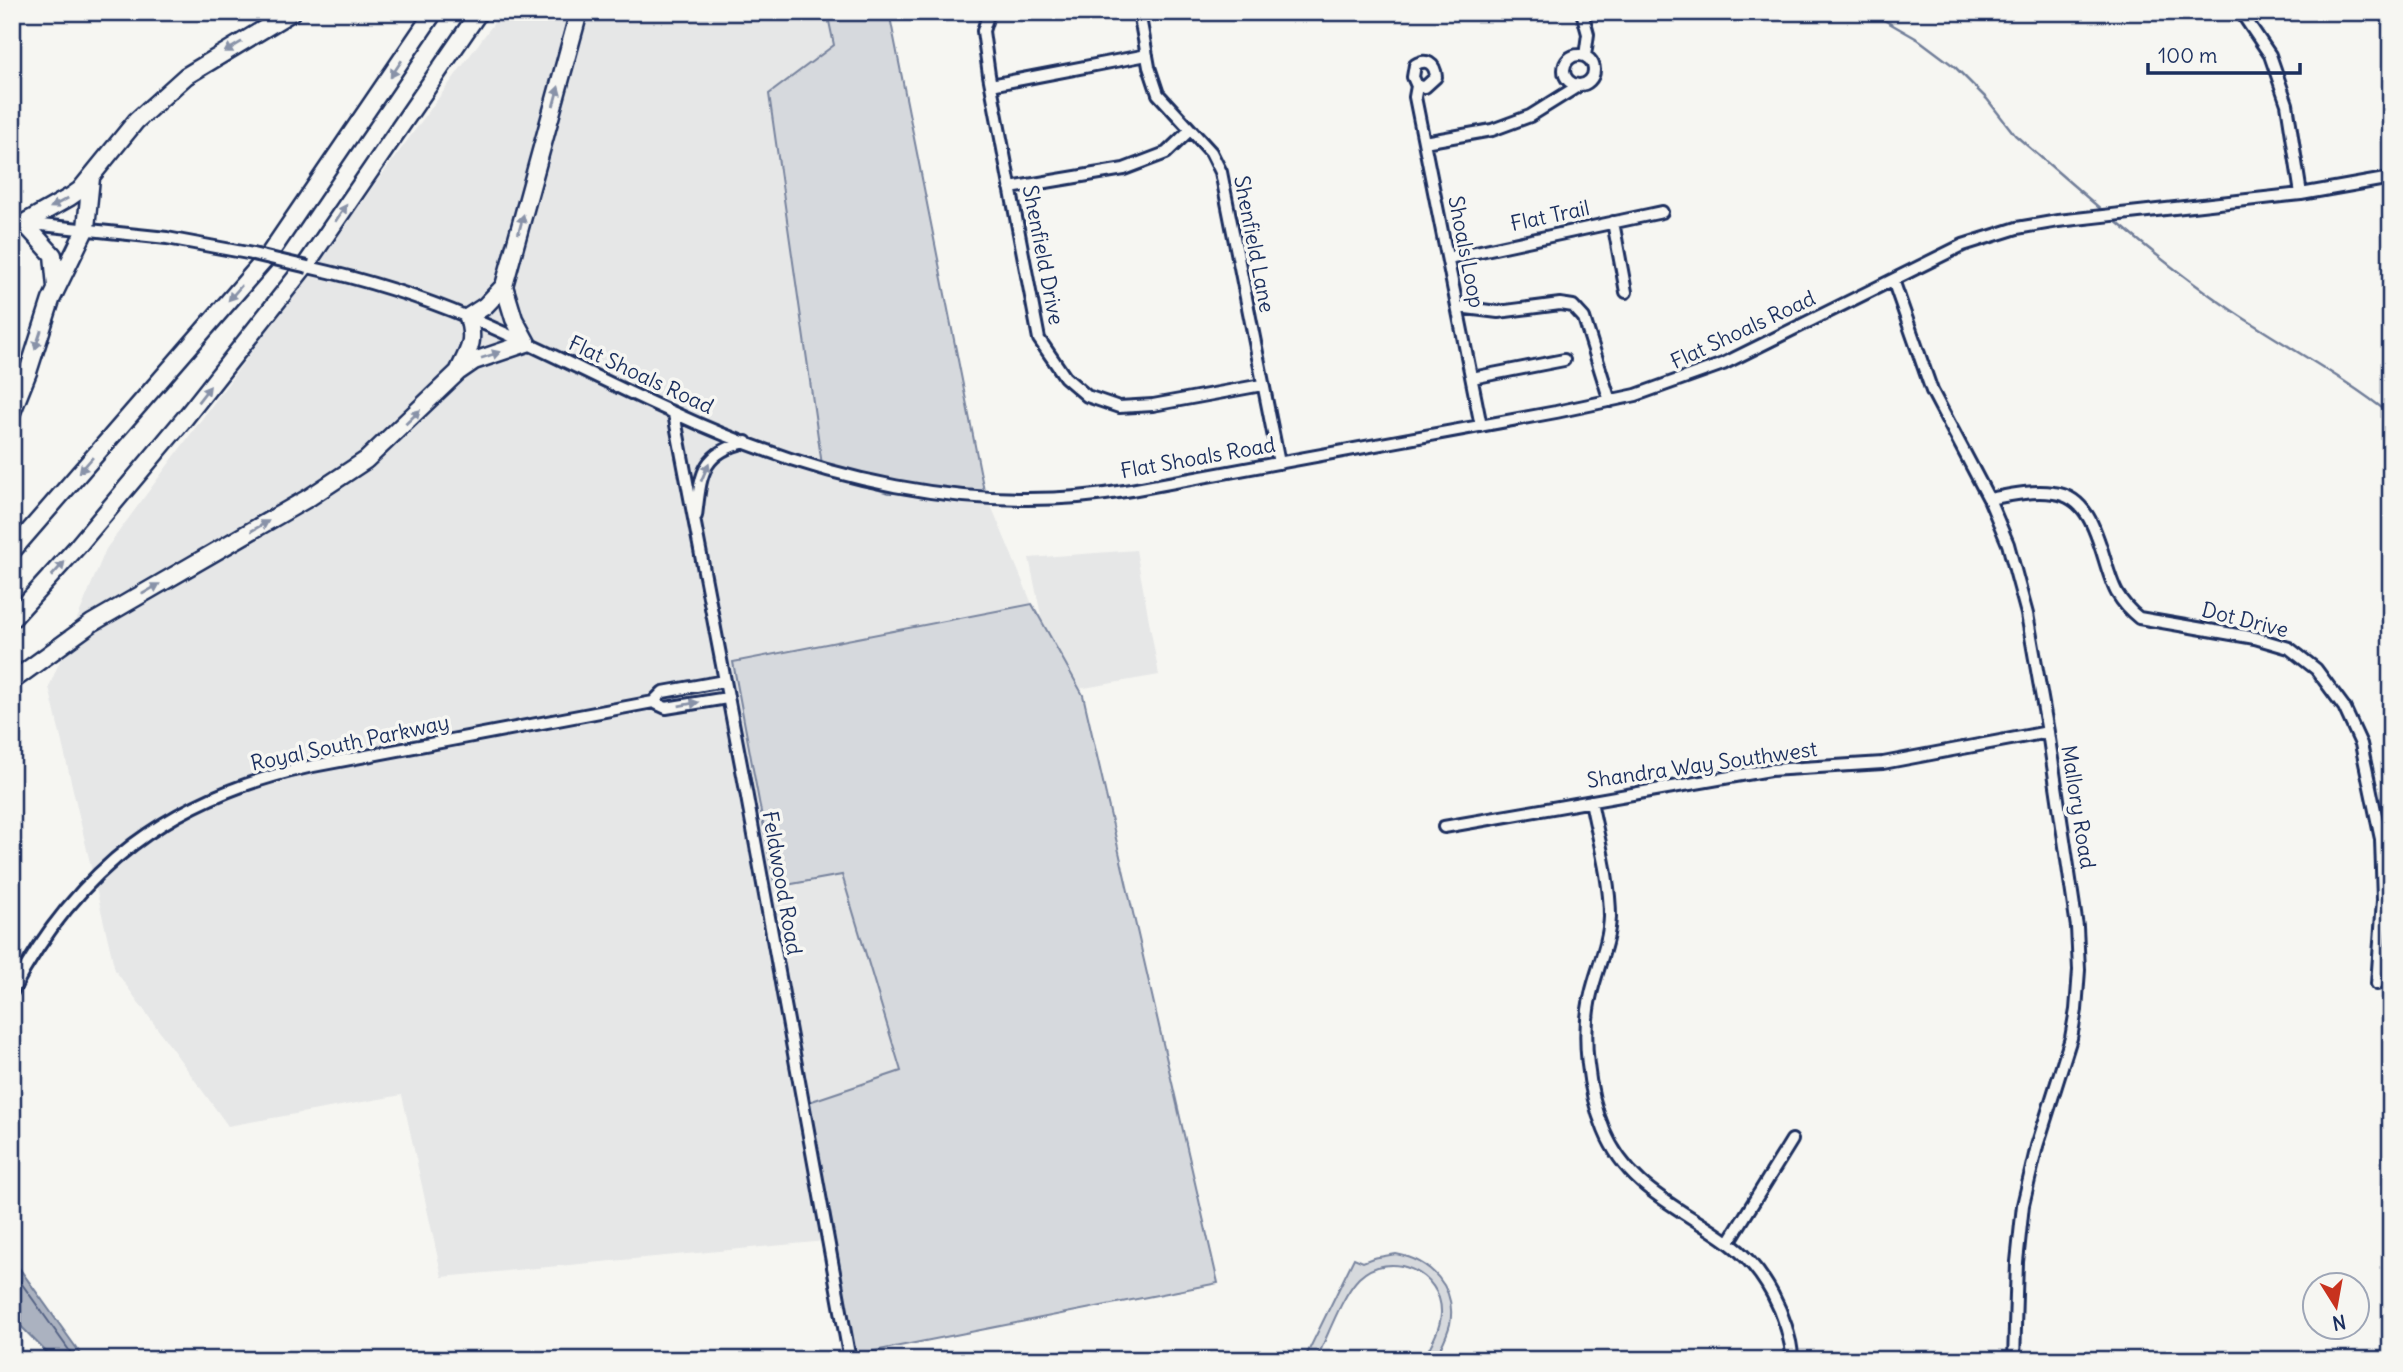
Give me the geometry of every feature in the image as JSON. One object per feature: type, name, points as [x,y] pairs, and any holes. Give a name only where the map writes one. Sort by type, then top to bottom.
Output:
[{"type":"highway","points":[[56,287],[53,255],[18,222],[70,197],[91,178],[104,158],[136,121],[186,76],[292,12]]},
{"type":"highway","points":[[12,551],[268,256],[434,12]]},
{"type":"highway","points":[[12,619],[77,547],[185,418],[305,266],[479,12]]},
{"type":"highway","points":[[458,372],[472,344],[468,317],[485,306],[504,286],[579,12]]},
{"type":"highway","points":[[12,412],[56,287],[86,228],[91,178]]},
{"type":"highway","points":[[12,681],[92,623],[310,497],[366,460],[458,372],[474,361],[527,343],[514,319],[504,286]]},
{"type":"street","name":"Shenfield Drive","points":[[989,12],[984,31],[991,85],[1040,339],[1065,377],[1087,396],[1119,407],[1153,405],[1262,385]]},
{"type":"street","name":"Shenfield Lane","points":[[1139,12],[1158,94],[1211,152],[1221,172],[1279,463]]},
{"type":"street","points":[[1582,12],[1588,34],[1585,56]]},
{"type":"street","points":[[2241,12],[2270,55],[2287,104],[2301,194]]},
{"type":"street","points":[[991,85],[1147,55]]},
{"type":"street","points":[[1424,142],[1492,130],[1530,116],[1588,82],[1594,73],[1592,63],[1585,56],[1571,57],[1563,69],[1569,82],[1578,86]]},
{"type":"street","name":"Shoals Loop","points":[[1417,86],[1415,97],[1482,426]]},
{"type":"street","points":[[1010,188],[1124,169],[1166,153],[1190,130]]},
{"type":"street","name":"Flat Shoals Road","points":[[18,222],[207,244],[344,275],[468,317],[674,414],[786,458],[854,478],[926,492],[1034,499],[1120,492],[1609,401],[1678,382],[1723,364],[1963,246],[2017,228],[2301,194],[2391,178]]},
{"type":"street","name":"Flat Trail","points":[[1448,258],[1662,212]]},
{"type":"street","points":[[1613,222],[1626,292]]},
{"type":"street","name":"Mallory Road","points":[[1893,280],[1932,391],[1989,499],[2008,544],[2027,614],[2048,732],[2077,928],[2079,981],[2071,1038],[2037,1146],[2023,1205],[2017,1262],[2014,1360]]},
{"type":"street","points":[[1458,307],[1498,312],[1560,304],[1573,306],[1584,318],[1609,401]]},
{"type":"street","points":[[1472,378],[1564,360]]},
{"type":"street","name":"Feldwood Road","points":[[674,414],[850,1360]]},
{"type":"street","points":[[695,526],[701,478],[713,456],[728,446],[747,442]]},
{"type":"street","name":"Dot Drive","points":[[1989,499],[2024,493],[2056,492],[2070,498],[2091,519],[2117,593],[2128,609],[2139,618],[2255,638],[2289,648],[2316,669],[2344,708],[2361,744],[2386,838],[2377,984]]},
{"type":"street","name":"Royal South Parkway","points":[[12,992],[40,943],[66,909],[114,859],[147,833],[189,808],[227,790],[307,767],[653,702],[663,692],[724,681]]},
{"type":"street","name":"Royal South Parkway","points":[[653,702],[666,708],[727,698]]},
{"type":"street","name":"Shandra Way Southwest","points":[[1444,827],[1770,770],[1883,763],[2048,732]]},
{"type":"street","points":[[1591,801],[1610,915],[1607,941],[1590,996],[1586,1021],[1591,1084],[1597,1114],[1614,1150],[1639,1181],[1660,1199],[1729,1242],[1762,1277],[1785,1322],[1793,1360]]},
{"type":"street","points":[[1729,1242],[1792,1140]]},
{"type":"shaded area","points":[[502,12],[827,12],[834,45],[888,493],[985,491],[1032,604],[733,662],[775,887],[842,875],[902,1071],[806,1103],[826,1241],[442,1277],[402,1095],[228,1126],[115,970],[49,687],[106,549]]},
{"type":"shaded area","points":[[827,12],[889,12],[984,491],[888,493],[823,472],[769,94],[834,45]]},
{"type":"shaded area","points":[[1136,550],[1159,675],[940,713],[924,632],[1041,615],[1029,558]]},
{"type":"shaded area","points":[[1032,604],[1083,695],[1218,1283],[849,1356],[806,1103],[901,1071],[842,875],[775,887],[733,662]]},
{"type":"shaded area","points":[[1396,1254],[1420,1262],[1438,1277],[1445,1287],[1451,1311],[1450,1324],[1435,1360],[1423,1360],[1439,1326],[1441,1314],[1439,1299],[1433,1287],[1412,1269],[1385,1265],[1371,1269],[1359,1278],[1341,1306],[1316,1360],[1304,1360],[1354,1258],[1363,1262]]},
{"type":"water","points":[[12,1258],[85,1360],[52,1358],[12,1317]]},
{"type":"waterway","points":[[1870,12],[1919,40],[1955,67],[1987,99],[2015,135],[2103,211]]},
{"type":"waterway","points":[[2114,220],[2219,302],[2342,380],[2391,415]]}]
